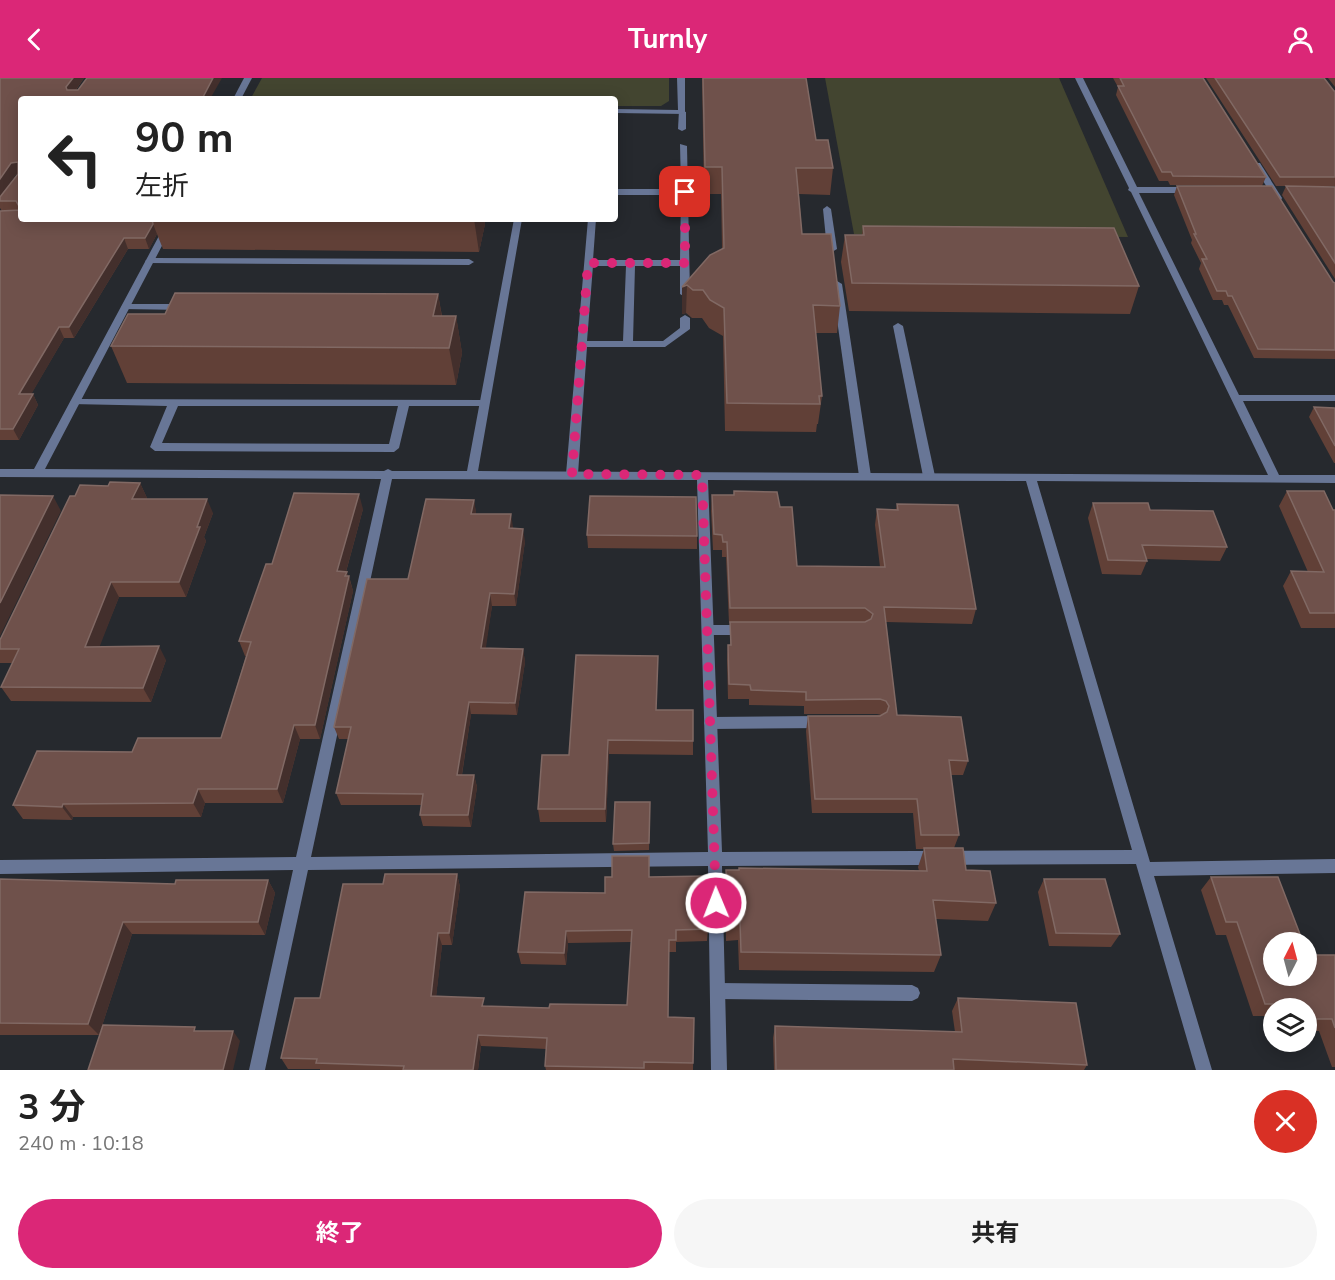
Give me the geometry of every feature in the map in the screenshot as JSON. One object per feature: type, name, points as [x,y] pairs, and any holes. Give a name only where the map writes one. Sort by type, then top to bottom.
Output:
[{"type":"street","points":[[239,96],[248,78]]},
{"type":"street","points":[[681,78],[682,129]]},
{"type":"street","points":[[1079,78],[1275,478]]},
{"type":"street","points":[[618,111],[682,112]]},
{"type":"street","points":[[683,146],[685,294]]},
{"type":"street","points":[[1249,153],[1286,210]]},
{"type":"street","points":[[1132,190],[1203,190]]},
{"type":"street","points":[[1262,190],[1284,190]]},
{"type":"street","points":[[618,192],[685,192]]},
{"type":"street","points":[[826,209],[833,255]]},
{"type":"street","points":[[38,473],[170,222]]},
{"type":"street","points":[[472,474],[517,222]]},
{"type":"street","points":[[572,474],[592,222]]},
{"type":"street","points":[[150,261],[469,262]]},
{"type":"street","points":[[588,263],[685,263]]},
{"type":"street","points":[[628,344],[632,263]]},
{"type":"street","points":[[837,278],[865,476]]},
{"type":"street","points":[[126,307],[191,307]]},
{"type":"street","points":[[582,344],[665,345],[685,329],[685,318]]},
{"type":"street","points":[[898,326],[929,476]]},
{"type":"street","points":[[1235,398],[1335,398]]},
{"type":"street","points":[[75,402],[484,403]]},
{"type":"street","points":[[174,402],[154,447],[394,448],[404,403]]},
{"type":"street","points":[[0,473],[38,473],[86,479],[388,473],[1335,479]]},
{"type":"street","points":[[258,1070],[388,473]]},
{"type":"street","points":[[702,475],[715,859],[719,1070]]},
{"type":"street","points":[[1030,477],[1204,1070]]},
{"type":"street","points":[[708,630],[755,630]]},
{"type":"street","points":[[711,723],[842,722]]},
{"type":"street","points":[[0,867],[715,859],[1335,866]]},
{"type":"street","points":[[718,991],[912,993]]},
{"type":"green space","points":[[262,78],[669,78],[669,101],[661,106],[618,106],[618,96],[252,96]]},
{"type":"green space","points":[[825,78],[1059,78],[1128,237],[854,234]]},
{"type":"building","points":[[0,78],[73,78],[66,87],[67,90],[78,90],[87,78],[213,78],[204,96],[18,96],[18,162],[11,163],[0,179]]},
{"type":"building","points":[[703,78],[806,78],[816,140],[828,140],[833,168],[796,168],[802,234],[831,234],[840,306],[813,305],[822,396],[819,396],[820,404],[727,403],[724,308],[710,300],[703,290],[693,290],[687,285],[682,287],[710,255],[724,248],[722,167],[705,167]]},
{"type":"building","points":[[1120,78],[1203,78],[1266,177],[1173,176],[1171,172],[1162,172],[1118,86],[1124,86]]},
{"type":"building","points":[[1215,78],[1324,78],[1335,91],[1335,177],[1280,177]]},
{"type":"building","points":[[18,174],[18,205],[16,201],[0,201],[0,197]]},
{"type":"building","points":[[1177,186],[1272,186],[1335,283],[1335,350],[1258,349],[1232,296],[1228,296],[1226,291],[1217,291],[1202,259],[1207,259],[1194,234],[1196,234]]},
{"type":"building","points":[[1286,186],[1335,187],[1335,263]]},
{"type":"building","points":[[18,210],[18,222],[153,222],[153,224],[145,238],[124,238],[69,327],[59,327],[19,394],[33,394],[13,429],[0,429],[0,211]]},
{"type":"building","points":[[863,226],[1114,228],[1139,286],[852,283],[845,235],[864,235]]},
{"type":"building","points":[[175,293],[438,294],[433,316],[456,316],[449,348],[111,346],[128,314],[165,314]]},
{"type":"building","points":[[1314,407],[1335,408],[1335,446]]},
{"type":"building","points":[[110,482],[140,483],[132,499],[207,499],[197,527],[200,527],[179,582],[111,582],[85,647],[159,646],[143,688],[1,687],[19,649],[0,649],[0,640],[70,496],[75,496],[80,485],[108,486]]},
{"type":"building","points":[[734,491],[777,492],[780,507],[792,507],[797,566],[885,567],[877,509],[898,510],[897,504],[958,505],[976,609],[884,607],[897,715],[961,717],[968,761],[949,760],[959,835],[921,835],[917,799],[815,799],[808,716],[880,716],[887,712],[889,706],[886,701],[880,699],[806,700],[806,692],[751,690],[750,685],[729,684],[730,622],[865,622],[871,619],[873,614],[865,608],[730,608],[727,542],[723,542],[722,535],[714,534],[712,495],[734,495]]},
{"type":"building","points":[[1287,491],[1324,491],[1335,510],[1335,613],[1310,613],[1291,571],[1324,572]]},
{"type":"building","points":[[294,493],[359,494],[337,571],[347,572],[345,576],[349,576],[315,725],[294,725],[277,789],[198,789],[193,803],[63,804],[62,807],[13,805],[37,751],[132,752],[138,738],[221,738],[251,642],[239,641],[266,564],[272,564]]},
{"type":"building","points":[[0,495],[53,496],[0,603]]},
{"type":"building","points":[[590,496],[696,497],[697,536],[587,535]]},
{"type":"building","points":[[426,499],[474,500],[471,514],[511,514],[509,528],[523,529],[514,594],[490,593],[481,648],[523,649],[515,703],[469,702],[457,775],[474,775],[468,815],[420,815],[423,794],[336,793],[351,727],[334,727],[367,579],[408,579]]},
{"type":"building","points":[[1093,503],[1148,503],[1150,510],[1213,511],[1227,547],[1142,545],[1147,561],[1108,560]]},
{"type":"building","points":[[576,655],[658,656],[656,710],[693,710],[693,741],[608,740],[605,809],[538,809],[542,755],[569,755]]},
{"type":"building","points":[[615,802],[650,802],[649,843],[613,844]]},
{"type":"building","points":[[924,848],[963,848],[966,870],[990,871],[996,903],[933,900],[941,955],[741,952],[740,922],[728,923],[726,870],[739,870],[739,868],[927,871]]},
{"type":"building","points":[[612,856],[649,856],[649,877],[707,876],[708,929],[676,930],[676,940],[669,940],[668,1017],[694,1018],[693,1063],[644,1062],[644,1068],[545,1066],[547,1038],[478,1035],[473,1070],[403,1070],[404,1066],[316,1063],[317,1059],[281,1058],[295,998],[320,998],[343,884],[383,884],[385,874],[457,874],[449,933],[438,933],[431,996],[484,998],[482,1006],[549,1008],[550,1004],[627,1005],[632,930],[566,931],[564,953],[518,952],[525,892],[605,893],[605,877],[612,877]]},
{"type":"building","points":[[1211,877],[1278,877],[1299,932],[1263,932],[1263,986],[1317,986],[1317,955],[1335,955],[1335,1028],[1332,1019],[1317,1019],[1317,998],[1263,998],[1237,922],[1226,922]]},
{"type":"building","points":[[0,879],[175,884],[176,880],[268,880],[258,922],[123,922],[88,1024],[0,1023]]},
{"type":"building","points":[[1044,879],[1105,879],[1120,934],[1056,933]]},
{"type":"building","points":[[958,998],[1076,1003],[1087,1065],[953,1059],[954,1070],[776,1070],[775,1026],[962,1032]]},
{"type":"building","points":[[103,1025],[195,1027],[194,1031],[233,1031],[223,1070],[88,1070]]},
{"type":"route","points":[[685,192],[685,263],[588,263],[572,474],[702,475],[716,903]]}]
